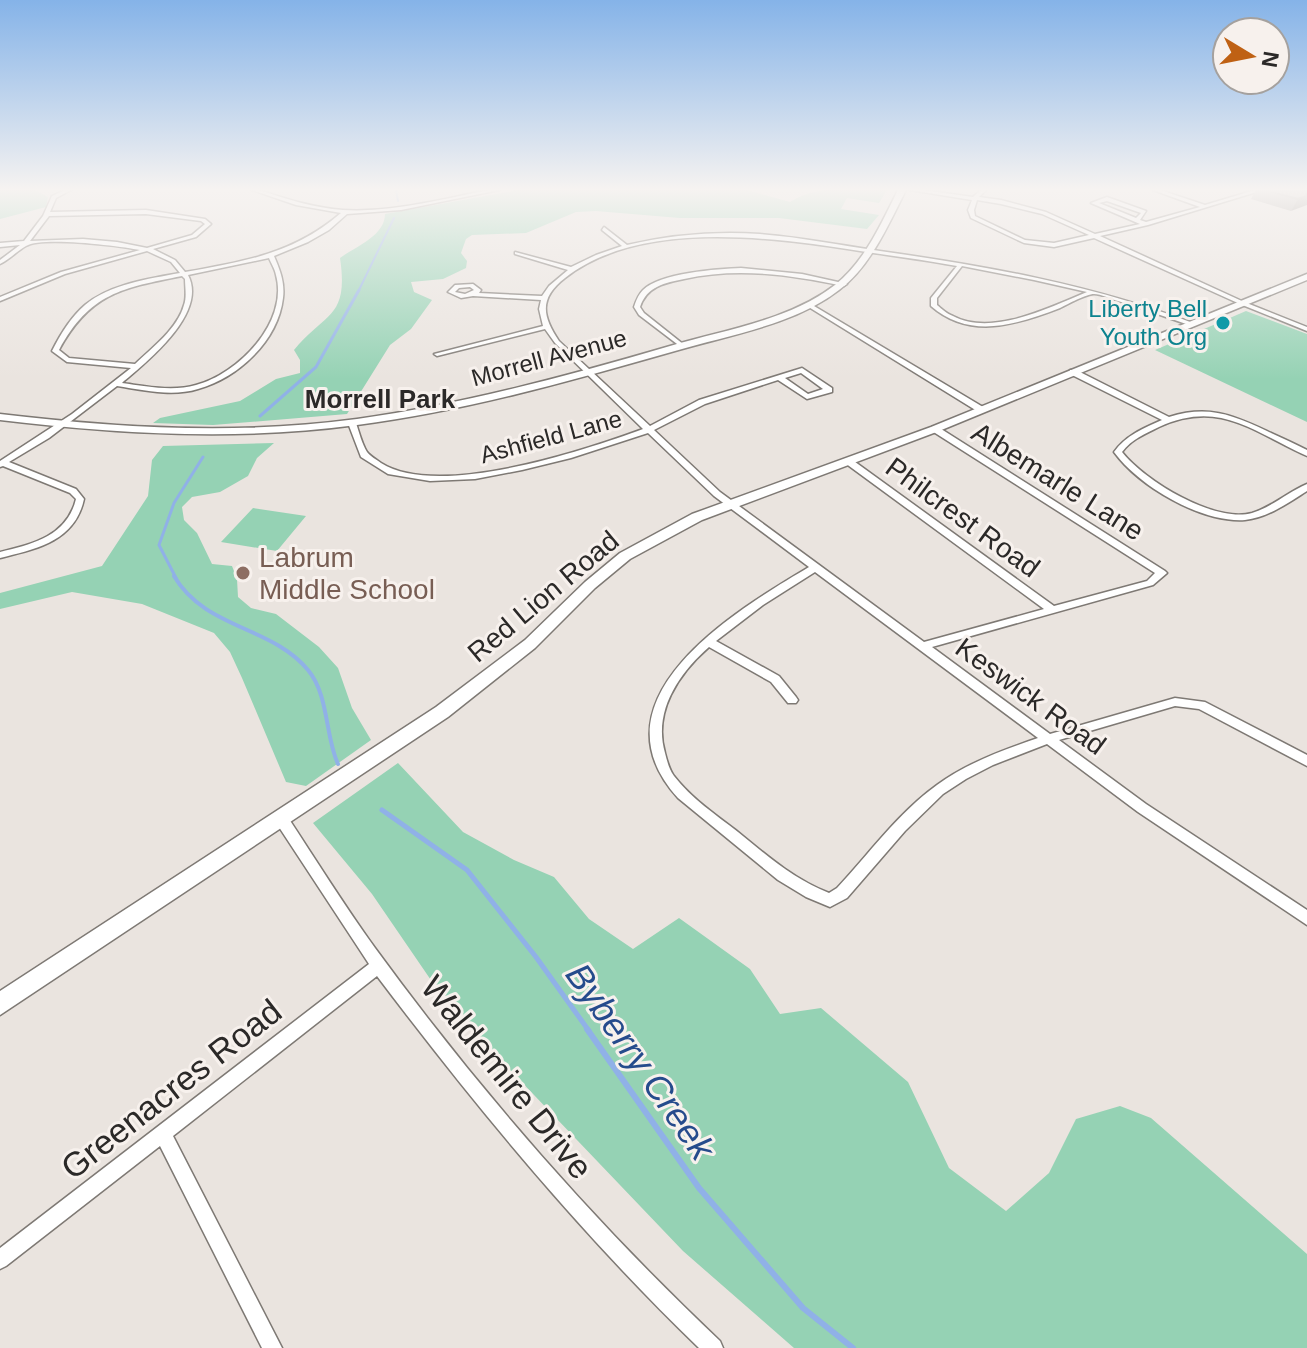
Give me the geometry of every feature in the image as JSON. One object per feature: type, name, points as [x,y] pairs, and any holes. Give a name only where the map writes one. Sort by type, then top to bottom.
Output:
[{"type":"street","points":[[0,299],[63,273],[133,253]]},
{"type":"street","points":[[2,464],[115,384],[169,335],[181,319],[190,291],[184,274],[166,257],[156,253]]},
{"type":"street","points":[[136,366],[67,360],[55,351],[83,311],[100,298],[135,285],[279,253]]},
{"type":"street","points":[[517,253],[571,269]]},
{"type":"street","points":[[472,294],[543,298],[571,269],[614,253]]},
{"type":"street","name":"Morrell Avenue","points":[[0,417],[60,425],[193,433],[269,431],[352,423],[475,402],[763,322],[809,305],[844,284],[870,253]]},
{"type":"street","points":[[884,253],[961,264],[1091,293],[1148,308],[1191,324]]},
{"type":"street","points":[[1131,253],[1307,329]]},
{"type":"street","points":[[115,384],[184,389],[213,383],[230,374],[259,343],[278,309],[281,276],[271,256]]},
{"type":"street","points":[[961,264],[934,298],[934,306],[941,313],[967,323],[1005,324],[1091,293]]},
{"type":"street","points":[[681,345],[641,314],[637,307],[645,290],[657,283],[704,271],[739,268],[844,284]]},
{"type":"street","name":"Red Lion Road","points":[[0,1004],[282,820],[497,672],[625,556],[697,517],[935,429],[1307,277]]},
{"type":"street","points":[[437,354],[546,327],[543,298]]},
{"type":"street","name":"Albemarle Lane","points":[[809,305],[980,409]]},
{"type":"street","name":"Keswick Road","points":[[546,327],[588,371],[731,505],[1212,857],[1307,918]]},
{"type":"street","name":"Ashfield Lane","points":[[352,423],[353,441],[374,463],[403,475],[445,480],[490,476],[649,429],[700,403],[802,370],[829,390],[807,397],[780,378]]},
{"type":"street","points":[[1073,372],[1168,420]]},
{"type":"street","points":[[1306,490],[1259,514],[1243,518],[1196,507],[1137,473],[1118,452],[1124,442],[1183,413],[1236,418],[1307,454]]},
{"type":"street","name":"Albemarle Lane","points":[[935,429],[1162,573],[1150,583],[1051,609]]},
{"type":"street","name":"Philcrest Road","points":[[848,461],[1051,609]]},
{"type":"street","points":[[0,555],[43,543],[62,531],[75,519],[80,499],[73,491],[2,464]]},
{"type":"street","points":[[814,568],[756,602],[707,641],[690,659],[663,701],[655,726],[657,746],[666,772],[685,797],[794,886],[826,899],[842,893],[909,818],[942,788],[976,768],[1051,740],[1175,702],[1190,701],[1307,761]]},
{"type":"street","points":[[923,646],[1051,609]]},
{"type":"street","points":[[707,641],[775,679],[792,700]]},
{"type":"street","name":"Waldemire Drive","points":[[282,820],[379,965],[543,1175],[670,1308],[713,1348]]},
{"type":"street","name":"Greenacres Road","points":[[0,1260],[379,965]]},
{"type":"street","points":[[163,1135],[272,1348]]},
{"type":"green space","points":[[348,253],[461,253],[467,261],[466,268],[443,279],[411,282],[414,292],[432,300],[411,329],[390,345],[347,414],[213,425],[153,423],[160,418],[240,401],[276,379],[300,373],[300,360],[294,350],[338,304],[342,278],[340,258]]},
{"type":"green space","points":[[1246,311],[1307,334],[1307,422],[1155,350]]},
{"type":"green space","points":[[274,443],[257,458],[248,476],[220,492],[192,497],[182,507],[184,520],[197,533],[212,564],[232,566],[237,579],[238,597],[251,608],[276,614],[319,647],[338,668],[352,708],[371,740],[306,786],[286,782],[230,652],[214,633],[142,604],[72,592],[0,609],[0,593],[102,566],[148,496],[152,460],[163,446]]},
{"type":"green space","points":[[253,508],[306,516],[277,551],[221,542]]},
{"type":"green space","points":[[398,763],[463,832],[514,860],[554,877],[589,919],[633,949],[679,918],[750,969],[780,1014],[821,1008],[908,1082],[949,1168],[1006,1211],[1049,1173],[1076,1119],[1120,1106],[1151,1118],[1307,1254],[1307,1348],[794,1348],[683,1251],[448,1005],[372,894],[313,823]]},
{"type":"waterway","name":"Byberry Creek","points":[[359,290],[377,253]]},
{"type":"waterway","name":"Byberry Creek","points":[[260,416],[316,367],[359,290]]},
{"type":"waterway","name":"Byberry Creek","points":[[176,578],[159,545],[174,503],[203,457]]},
{"type":"waterway","name":"Byberry Creek","points":[[174,576],[203,607],[276,644],[308,670],[320,691],[338,764]]},
{"type":"waterway","name":"Byberry Creek","points":[[382,810],[467,870],[536,957],[589,1031]]},
{"type":"waterway","name":"Byberry Creek","points":[[587,1029],[699,1188],[803,1308],[853,1348]]},
{"type":"place","name":"Liberty Bell Youth Org","points":[[1223,323]]},
{"type":"place","name":"Labrum Middle School","points":[[243,573]]},
{"type":"district","name":"Morrell Park","points":[[380,399]]}]
